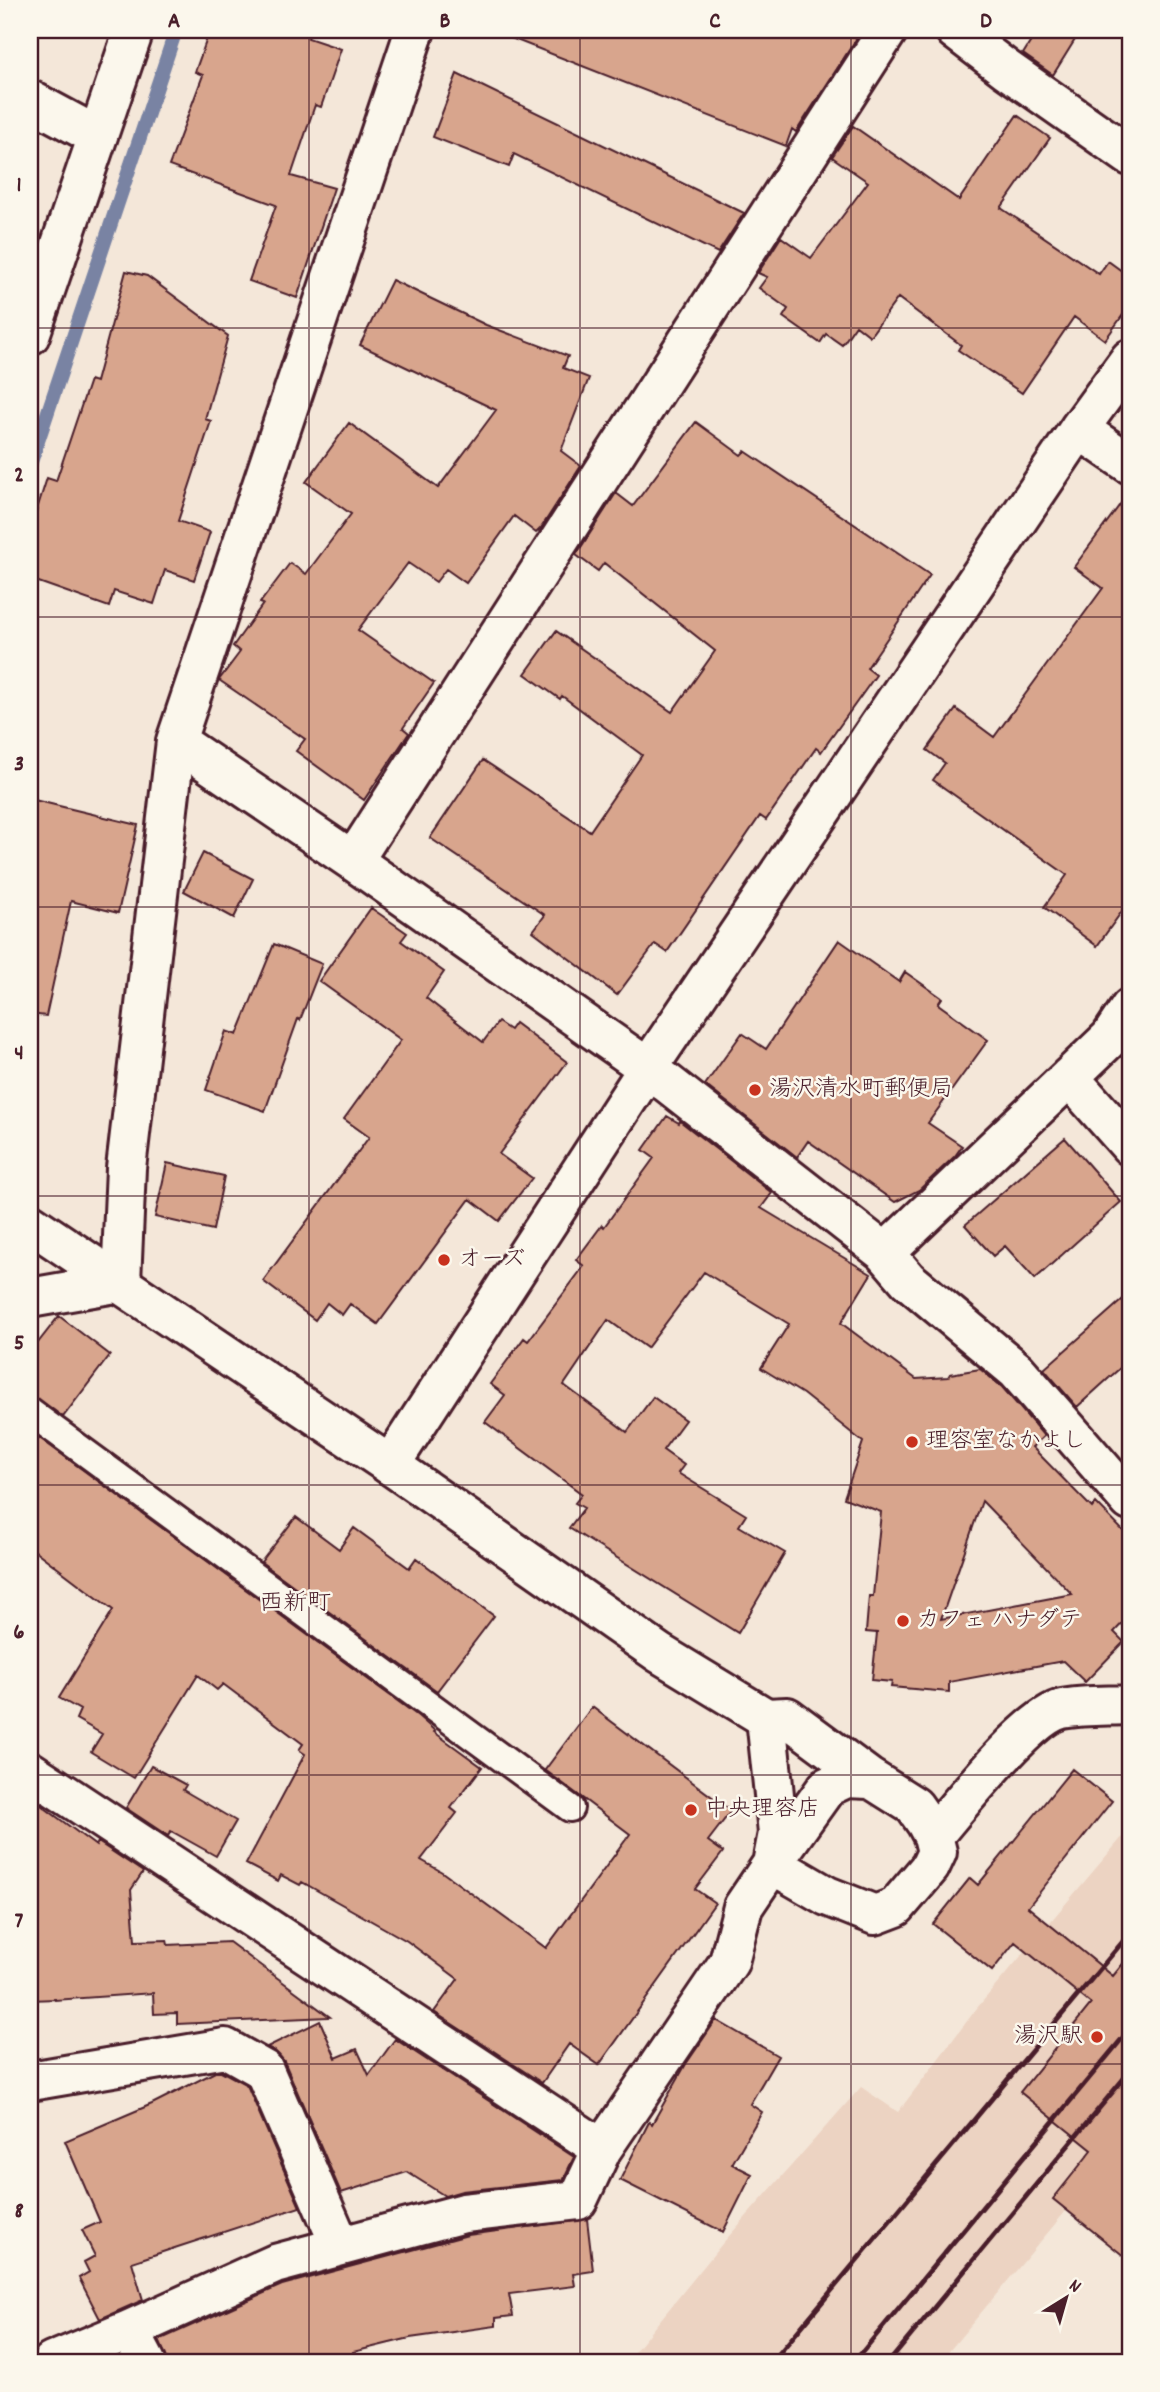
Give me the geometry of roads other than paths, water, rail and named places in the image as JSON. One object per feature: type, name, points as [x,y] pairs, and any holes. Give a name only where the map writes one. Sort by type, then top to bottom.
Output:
[{"type":"street","points":[[30,335],[134,30]]},
{"type":"street","points":[[121,1282],[125,1168],[176,741],[415,30]]},
{"type":"street","points":[[353,861],[888,30]]},
{"type":"street","points":[[955,30],[1130,156]]},
{"type":"street","points":[[30,100],[97,136]]},
{"type":"street","points":[[390,1465],[648,1068],[1079,429],[1130,359]]},
{"type":"street","points":[[1079,429],[1130,464]]},
{"type":"street","points":[[176,741],[353,861],[648,1068],[884,1253],[908,1280],[1017,1371],[1130,1501]]},
{"type":"street","points":[[884,1253],[1110,1038],[1130,1008]]},
{"type":"street","points":[[1069,1077],[1130,1146]]},
{"type":"street","points":[[30,1223],[390,1465],[659,1653],[766,1718],[787,1717],[868,1777],[914,1806],[933,1836],[937,1852],[930,1867],[896,1907],[875,1915],[827,1896],[772,1864]]},
{"type":"street","points":[[30,1298],[121,1282]]},
{"type":"street","points":[[933,1836],[992,1768],[1038,1721],[1060,1709],[1130,1703]]},
{"type":"street","points":[[766,1718],[778,1833],[772,1864]]},
{"type":"street","points":[[30,1771],[602,2149]]},
{"type":"street","points":[[52,2362],[137,2346],[275,2264],[464,2213],[578,2200],[602,2149],[729,1962],[743,1907],[772,1864],[827,1787],[846,1778],[869,1779],[868,1777]]},
{"type":"street","points":[[30,2081],[226,2048],[264,2070],[340,2245]]},
{"type":"lane","points":[[30,1412],[570,1808]]},
{"type":"waterway","points":[[30,465],[176,30]]},
{"type":"railway","points":[[772,2362],[1130,1933]]},
{"type":"railway","points":[[854,2362],[1130,2029]]},
{"type":"railway","points":[[889,2362],[1130,2071]]},
{"type":"place","name":"湯沢清水町郵便局","points":[[755,1090]]},
{"type":"place","name":"オーズ","points":[[444,1260]]},
{"type":"place","name":"理容室なかよし","points":[[912,1442]]},
{"type":"place","name":"カフェ ハナダテ","points":[[903,1621]]},
{"type":"place","name":"中央理容店","points":[[691,1810]]},
{"type":"place","name":"湯沢駅","points":[[1097,2037]]},
{"type":"district","name":"西新町","points":[[295,1604]]}]
